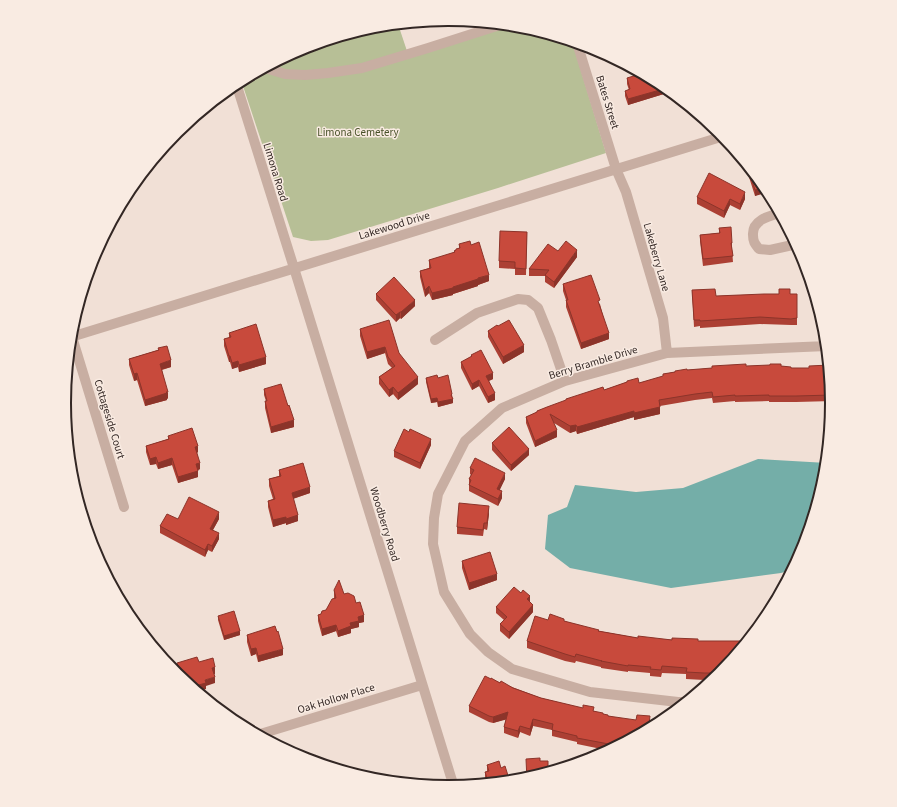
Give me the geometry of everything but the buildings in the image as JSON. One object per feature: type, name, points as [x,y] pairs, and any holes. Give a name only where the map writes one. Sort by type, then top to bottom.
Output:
[{"type":"street","points":[[272,70],[285,74],[305,75],[328,74],[362,68],[490,28]]},
{"type":"street","name":"Bates Street","points":[[579,50],[616,169]]},
{"type":"street","name":"Limona Road","points":[[238,90],[294,268]]},
{"type":"street","name":"Lakewood Drive","points":[[77,335],[716,138]]},
{"type":"street","name":"Lakeberry Lane","points":[[616,169],[626,192],[663,318],[667,353]]},
{"type":"street","points":[[775,214],[768,216],[756,223],[753,230],[754,243],[759,249],[770,250],[791,245]]},
{"type":"street","name":"Woodberry Road","points":[[294,268],[452,781]]},
{"type":"street","points":[[435,340],[477,313],[518,299],[528,300],[538,308],[565,381]]},
{"type":"street","name":"Berry Bramble Drive","points":[[679,702],[590,692],[512,669],[488,652],[470,634],[444,592],[433,544],[434,518],[438,494],[465,440],[502,408],[565,381],[667,353],[822,346]]},
{"type":"street","name":"Cottageside Court","points":[[75,349],[124,507]]},
{"type":"street","name":"Oak Hollow Place","points":[[265,733],[422,685]]},
{"type":"green space","name":"Limona Cemetery","points":[[484,28],[522,33],[574,48],[606,153],[328,240],[311,241],[293,237],[243,87],[282,65],[327,46],[375,33],[399,29],[407,51]]},
{"type":"water","points":[[758,459],[821,463],[806,525],[786,571],[671,588],[570,568],[545,549],[548,515],[567,507],[575,485],[636,492],[683,488]]}]
